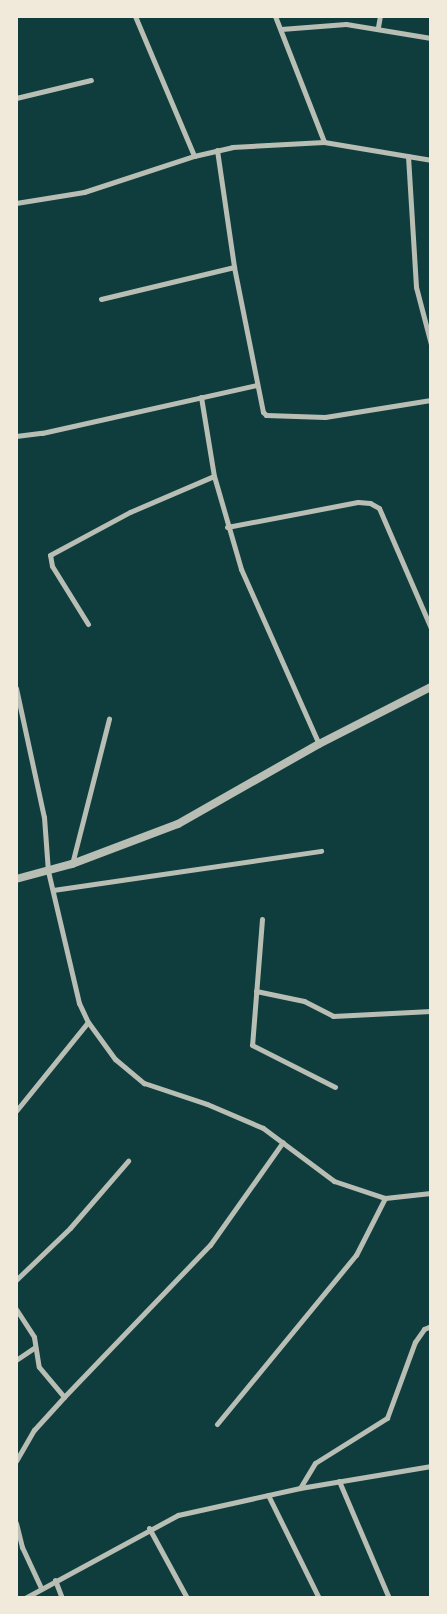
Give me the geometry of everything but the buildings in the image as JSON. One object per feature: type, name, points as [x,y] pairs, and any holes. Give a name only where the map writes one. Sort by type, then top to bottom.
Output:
[{"type":"street","points":[[135,16],[194,156]]},
{"type":"street","points":[[275,16],[324,142]]},
{"type":"street","points":[[378,27],[380,16]]},
{"type":"street","points":[[281,29],[346,24],[378,27],[431,38]]},
{"type":"street","points":[[16,98],[91,80]]},
{"type":"street","points":[[16,203],[84,192],[217,150],[324,142],[431,160]]},
{"type":"street","points":[[217,150],[234,267],[257,385],[260,410],[266,415],[325,417],[431,400]]},
{"type":"street","points":[[408,156],[416,287],[431,344]]},
{"type":"street","points":[[101,299],[234,267]]},
{"type":"street","points":[[16,436],[42,433],[257,385]]},
{"type":"street","points":[[201,397],[214,476],[227,527],[241,569],[319,744]]},
{"type":"street","points":[[88,624],[52,566],[50,555],[130,512],[214,476]]},
{"type":"street","points":[[227,527],[358,502],[370,503],[378,508],[431,628]]},
{"type":"street","points":[[16,879],[72,864],[178,824],[319,744],[431,687]]},
{"type":"street","points":[[16,688],[44,817],[48,871],[80,1003],[88,1022],[116,1059],[144,1083],[207,1104],[263,1128],[334,1181],[385,1198],[431,1193]]},
{"type":"street","points":[[72,864],[109,719]]},
{"type":"street","points":[[53,890],[321,851]]},
{"type":"street","points":[[262,919],[252,1045],[335,1087]]},
{"type":"street","points":[[256,990],[304,1001],[333,1016],[431,1012]]},
{"type":"street","points":[[16,1111],[88,1022]]},
{"type":"street","points":[[16,1461],[34,1430],[210,1246],[283,1142]]},
{"type":"street","points":[[16,1280],[70,1228],[128,1160]]},
{"type":"street","points":[[217,1424],[356,1255],[385,1198]]},
{"type":"street","points":[[16,1309],[34,1337],[39,1367],[64,1397]]},
{"type":"street","points":[[300,1488],[315,1463],[387,1418],[415,1342],[424,1329],[431,1326]]},
{"type":"street","points":[[16,1360],[35,1347]]},
{"type":"street","points":[[25,1598],[149,1528],[178,1515],[300,1488],[431,1466]]},
{"type":"street","points":[[339,1481],[389,1598]]},
{"type":"street","points":[[268,1495],[319,1598]]},
{"type":"street","points":[[16,1523],[22,1547],[41,1588]]},
{"type":"street","points":[[149,1528],[187,1598]]},
{"type":"street","points":[[55,1580],[62,1598]]}]
